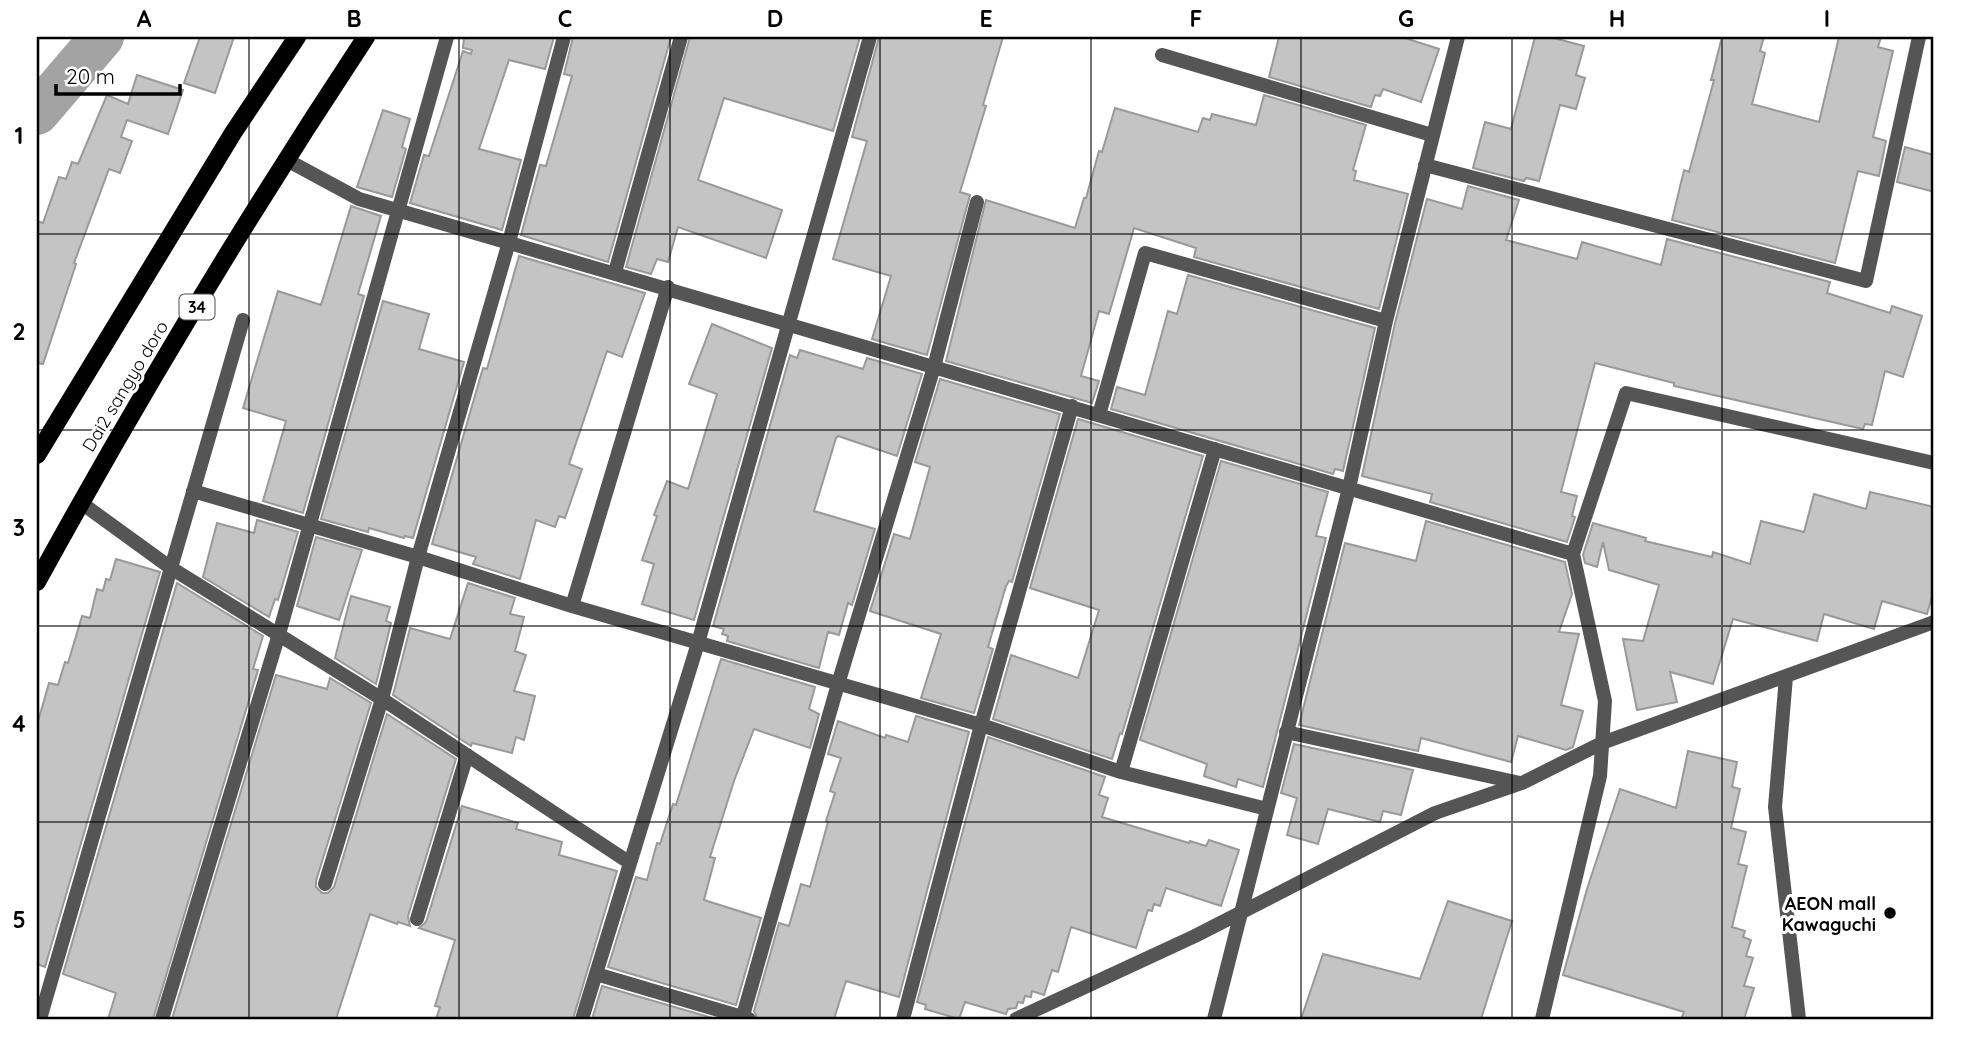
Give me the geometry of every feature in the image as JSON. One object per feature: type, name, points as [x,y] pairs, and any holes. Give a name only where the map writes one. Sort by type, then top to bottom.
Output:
[{"type":"main road","points":[[37,455],[233,133],[297,37]]},
{"type":"main road","name":"Dai2 sangyo doro","points":[[37,582],[80,502],[285,159],[366,37]]},
{"type":"street","points":[[162,1019],[279,634],[307,525],[447,37]]},
{"type":"street","points":[[325,884],[382,699],[418,557],[565,37]]},
{"type":"street","points":[[615,272],[681,37]]},
{"type":"street","points":[[582,1019],[698,643],[870,37]]},
{"type":"street","points":[[1214,1019],[1349,488],[1386,321],[1458,37]]},
{"type":"street","points":[[1425,165],[1866,281],[1919,37]]},
{"type":"street","points":[[1163,55],[1432,135]]},
{"type":"street","points":[[285,159],[359,199],[668,287],[789,326],[1072,406],[1573,554]]},
{"type":"street","points":[[596,974],[745,1018],[838,684],[934,367],[977,202]]},
{"type":"street","points":[[1099,415],[1145,253],[1386,321]]},
{"type":"street","points":[[572,606],[668,287]]},
{"type":"street","points":[[40,1019],[243,320]]},
{"type":"street","points":[[1542,1019],[1598,788],[1605,701],[1573,554],[1626,393],[1934,463]]},
{"type":"street","points":[[903,1019],[981,724],[1072,406]]},
{"type":"street","points":[[1121,772],[1215,449]]},
{"type":"street","points":[[193,491],[418,557],[572,606],[981,724],[1121,772],[1267,809]]},
{"type":"street","points":[[80,502],[171,568],[382,699],[630,863]]},
{"type":"street","points":[[1016,1019],[1195,936],[1435,813],[1522,783],[1602,743],[1934,621]]},
{"type":"street","points":[[1786,677],[1775,807],[1799,1019]]},
{"type":"street","points":[[1286,732],[1522,783]]},
{"type":"street","points":[[417,919],[467,755]]},
{"type":"building","points":[[200,37],[234,37],[215,93],[184,83]]},
{"type":"building","points":[[464,37],[554,37],[545,69],[509,60],[479,149],[521,160],[502,230],[410,203],[424,155],[429,156],[463,51],[471,54],[472,50],[463,48]]},
{"type":"building","points":[[573,37],[671,37],[608,262],[521,235],[540,165],[546,166],[572,76],[564,74]]},
{"type":"building","points":[[690,37],[860,37],[833,131],[724,98],[698,180],[782,210],[766,258],[678,227],[668,262],[657,259],[651,274],[626,267]]},
{"type":"building","points":[[879,37],[1003,37],[960,192],[970,195],[927,355],[872,339],[891,276],[833,259],[867,141],[852,137]]},
{"type":"building","points":[[1279,37],[1402,37],[1439,49],[1421,102],[1383,89],[1380,96],[1375,95],[1371,107],[1269,77]]},
{"type":"building","points":[[1535,37],[1550,37],[1584,46],[1576,75],[1585,78],[1576,109],[1560,105],[1539,181],[1526,178],[1524,181],[1473,168],[1485,122],[1511,129]]},
{"type":"building","points":[[1722,37],[1764,37],[1760,51],[1765,53],[1752,104],[1819,122],[1839,37],[1881,37],[1878,47],[1893,51],[1873,137],[1886,141],[1879,176],[1858,171],[1835,263],[1672,220],[1684,170],[1689,172],[1714,80],[1711,80]]},
{"type":"building","points":[[137,75],[183,90],[168,134],[127,120],[121,137],[132,141],[120,173],[109,169],[74,263],[76,264],[43,364],[37,363],[37,221],[43,223],[59,177],[66,179],[72,162],[78,164],[107,95],[128,104]]},
{"type":"building","points":[[1264,95],[1366,125],[1353,170],[1356,171],[1354,180],[1408,194],[1379,309],[1194,257],[1196,248],[1134,228],[1109,314],[1099,311],[1081,376],[1099,381],[1092,403],[946,361],[986,200],[1075,228],[1115,108],[1198,132],[1203,118],[1210,120],[1212,114],[1256,125]]},
{"type":"building","points":[[383,110],[410,119],[402,147],[406,149],[392,197],[357,187]]},
{"type":"building","points":[[1905,147],[1934,155],[1934,192],[1897,182]]},
{"type":"building","points":[[1468,186],[1519,200],[1506,240],[1577,259],[1582,242],[1661,265],[1667,239],[1830,282],[1827,293],[1890,313],[1892,306],[1922,316],[1903,377],[1885,371],[1872,425],[1865,424],[1863,429],[1674,386],[1674,383],[1595,363],[1561,492],[1577,496],[1572,516],[1575,517],[1567,542],[1430,502],[1432,494],[1362,476],[1395,323],[1427,199],[1462,209]]},
{"type":"building","points":[[351,206],[381,216],[358,294],[364,296],[303,513],[263,501],[286,421],[243,408],[278,291],[321,305]]},
{"type":"building","points":[[519,256],[645,293],[622,357],[607,351],[569,464],[582,469],[565,518],[559,516],[555,527],[536,520],[520,579],[473,564],[476,557],[432,544]]},
{"type":"building","points":[[1188,275],[1375,328],[1343,471],[1335,469],[1333,474],[1111,409],[1117,387],[1145,395],[1168,311],[1177,314]]},
{"type":"building","points":[[383,301],[429,314],[419,349],[464,362],[413,538],[369,528],[368,532],[321,519]]},
{"type":"building","points":[[712,324],[772,348],[694,620],[642,604],[654,564],[642,560],[657,516],[654,515],[667,481],[688,489],[717,394],[689,384]]},
{"type":"building","points":[[800,350],[863,369],[867,358],[922,374],[897,456],[838,436],[836,438],[814,511],[875,529],[852,605],[848,603],[839,635],[828,632],[819,668],[727,641],[728,636],[722,634],[724,629],[713,626],[790,355],[797,358]]},
{"type":"building","points":[[940,379],[1060,414],[1012,582],[1009,581],[1006,586],[988,647],[993,649],[974,713],[921,698],[941,634],[870,611],[894,534],[910,539],[930,467],[915,462]]},
{"type":"building","points":[[1078,419],[1203,456],[1122,734],[1120,733],[1112,759],[993,719],[1011,655],[1078,678],[1099,610],[1030,588]]},
{"type":"building","points":[[1221,461],[1328,492],[1316,536],[1326,538],[1263,787],[1238,779],[1236,787],[1204,776],[1207,764],[1140,740]]},
{"type":"building","points":[[1870,492],[1934,507],[1934,589],[1927,614],[1882,601],[1874,629],[1824,614],[1817,641],[1733,619],[1713,684],[1670,672],[1677,702],[1637,710],[1623,639],[1643,641],[1659,585],[1609,570],[1603,542],[1597,567],[1585,563],[1583,555],[1593,523],[1646,538],[1645,541],[1712,557],[1713,552],[1750,564],[1761,521],[1804,532],[1814,494],[1866,509]]},
{"type":"building","points":[[257,520],[298,532],[278,600],[275,599],[269,617],[203,577],[217,523],[254,533]]},
{"type":"building","points":[[1426,521],[1565,562],[1572,594],[1559,632],[1579,634],[1561,705],[1583,711],[1573,747],[1566,750],[1518,736],[1511,762],[1421,738],[1418,751],[1299,725],[1345,543],[1416,561]]},
{"type":"building","points":[[316,537],[362,550],[339,620],[297,606]]},
{"type":"building","points":[[116,559],[160,572],[45,967],[37,964],[37,725],[49,683],[58,685],[65,662],[68,663],[82,616],[90,618],[97,589],[103,591],[106,579],[110,580]]},
{"type":"building","points":[[177,583],[263,636],[253,669],[258,670],[153,1019],[108,1019],[116,993],[63,974]]},
{"type":"building","points":[[468,583],[515,598],[510,614],[524,617],[515,651],[526,655],[514,691],[535,696],[524,740],[516,737],[512,753],[472,743],[471,746],[393,695],[410,628],[450,639]]},
{"type":"building","points":[[351,596],[390,607],[386,621],[391,623],[376,684],[335,658]]},
{"type":"building","points":[[721,659],[815,687],[809,709],[819,714],[810,748],[754,729],[710,857],[715,858],[704,900],[761,918],[736,1005],[608,967],[636,877],[647,880],[657,843],[660,844],[673,804],[676,805]]},
{"type":"building","points":[[276,675],[327,689],[330,678],[371,703],[316,881],[316,887],[322,893],[328,893],[334,887],[387,714],[456,759],[408,916],[410,926],[370,914],[336,1019],[172,1019]]},
{"type":"building","points":[[916,716],[969,732],[899,997],[846,981],[834,1019],[758,1019],[754,1011],[779,923],[789,926],[801,884],[810,887],[828,822],[826,821],[835,793],[830,791],[841,758],[828,754],[838,721],[885,738],[886,735],[908,742]]},
{"type":"building","points":[[988,737],[1105,777],[1099,795],[1108,798],[1102,817],[1189,843],[1190,841],[1206,846],[1209,840],[1239,850],[1221,906],[1166,888],[1160,906],[1154,904],[1152,911],[1148,910],[1136,948],[1071,927],[1058,972],[1052,970],[1044,995],[1032,991],[1031,997],[1025,996],[1023,1003],[1018,1002],[1016,1008],[1008,1009],[1006,1014],[965,1002],[959,1019],[925,1009],[926,1005],[917,1002]]},
{"type":"building","points":[[1294,744],[1413,770],[1401,815],[1383,811],[1380,822],[1328,809],[1318,844],[1287,835],[1297,798],[1281,793]]},
{"type":"building","points":[[1688,751],[1737,762],[1732,787],[1740,789],[1731,828],[1746,832],[1738,864],[1747,866],[1732,927],[1745,931],[1743,937],[1751,940],[1746,956],[1753,958],[1744,986],[1754,988],[1744,1019],[1681,1019],[1684,1012],[1563,975],[1587,889],[1620,789],[1676,808]]},
{"type":"building","points":[[462,806],[518,823],[516,829],[562,842],[559,855],[617,871],[573,1019],[436,1019],[440,1007],[435,1006],[455,940],[419,928],[426,922]]},
{"type":"building","points":[[1448,901],[1512,921],[1481,1019],[1301,1019],[1323,954],[1420,979]]},
{"type":"building","points":[[602,986],[716,1019],[592,1019]]},
{"type":"waterway","points":[[37,113],[102,37]]},
{"type":"place","name":"AEON mall Kawaguchi","points":[[1890,913]]}]
